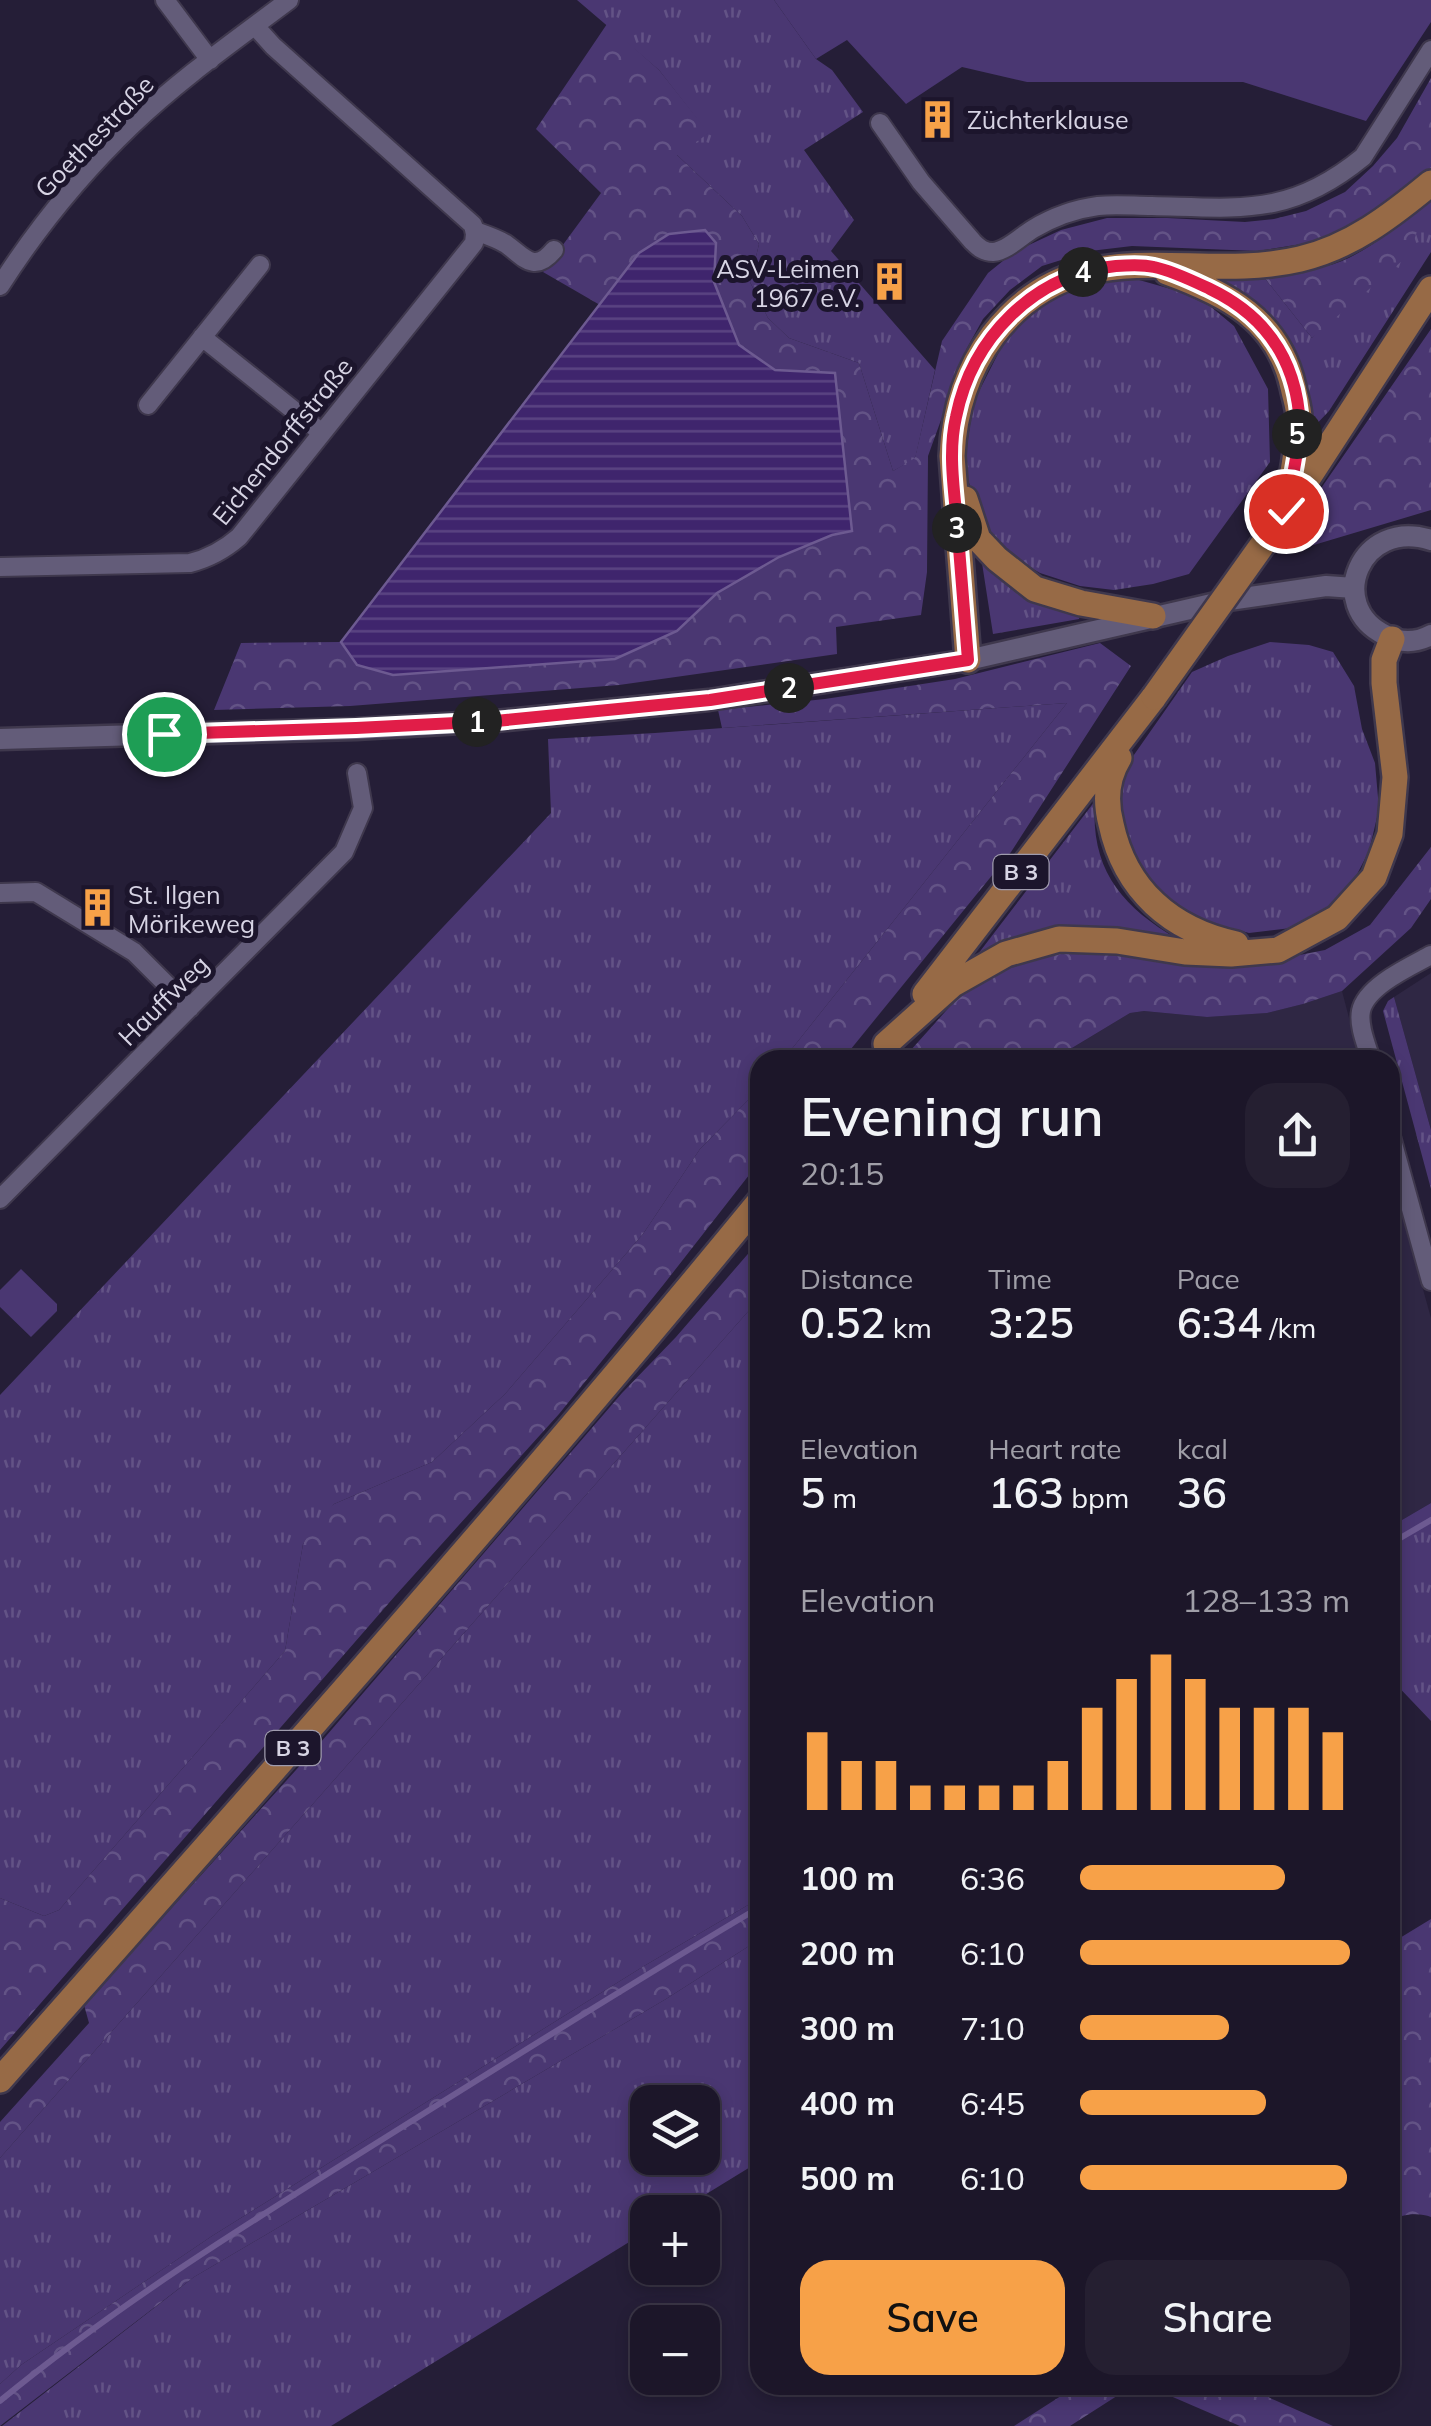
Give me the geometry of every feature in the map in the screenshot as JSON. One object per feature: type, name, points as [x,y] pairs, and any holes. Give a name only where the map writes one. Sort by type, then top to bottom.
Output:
[{"type":"main road","points":[[968,660],[952,456],[956,415],[964,388],[987,344],[1011,314],[1052,284],[1100,268],[1257,266],[1328,251],[1376,226],[1431,183]]},
{"type":"main road","points":[[1153,266],[1228,298],[1250,314],[1279,348],[1300,415],[1280,521]]},
{"type":"main road","name":"B 3","points":[[882,1050],[1154,697],[1280,521],[1431,289]]},
{"type":"main road","points":[[952,456],[978,539],[1022,580],[1035,589],[1081,604],[1153,616]]},
{"type":"main road","points":[[882,1050],[953,984],[1006,954],[1058,939],[1117,941],[1216,954],[1278,950],[1338,918],[1374,877],[1390,834],[1396,777],[1384,660],[1392,639]]},
{"type":"main road","points":[[1154,697],[1110,772],[1106,806],[1115,844],[1131,879],[1154,905],[1192,931],[1232,944],[1278,950]]},
{"type":"main road","name":"B 3","points":[[0,2080],[583,1414],[750,1213]]},
{"type":"street","points":[[165,0],[210,60]]},
{"type":"street","name":"Goethestraße","points":[[0,286],[42,226],[132,125],[289,0]]},
{"type":"street","points":[[255,26],[475,231],[503,242],[529,262],[539,262],[554,250]]},
{"type":"street","points":[[880,123],[929,192],[978,247],[992,252],[1050,220],[1087,208],[1243,208],[1296,198],[1347,170],[1362,157],[1431,50]]},
{"type":"street","name":"Eichendorffstraße","points":[[0,567],[190,563],[216,554],[238,537],[472,246],[475,231]]},
{"type":"street","points":[[148,405],[260,265]]},
{"type":"street","points":[[202,338],[322,433]]},
{"type":"street","points":[[1431,540],[1395,536],[1379,543],[1357,571],[1354,588],[1357,605],[1377,632],[1408,641],[1431,635]]},
{"type":"street","points":[[0,739],[496,721],[710,700],[968,660],[1229,600],[1326,586],[1354,588]]},
{"type":"street","name":"Hauffweg","points":[[0,1199],[344,852],[363,808],[357,773]]},
{"type":"street","points":[[0,893],[36,892],[134,952],[190,1008]]},
{"type":"street","points":[[1368,1050],[1360,1016],[1365,1001],[1389,979],[1431,955]]},
{"type":"street","points":[[1400,1169],[1431,1281]]},
{"type":"shaded area","points":[[705,230],[716,243],[714,282],[739,345],[775,370],[835,373],[852,531],[779,557],[717,593],[677,631],[615,659],[393,675],[357,665],[341,642],[639,253],[669,234]]},
{"type":"shaded area","points":[[1431,973],[1431,1130],[1394,997]]},
{"type":"shaded area","points":[[1342,991],[1357,1050],[1069,1050],[1130,1013],[1207,1017],[1267,1013]]},
{"type":"shaded area","points":[[1400,1207],[1431,1318],[1431,1503],[1400,1521]]},
{"type":"green space","points":[[577,0],[774,0],[816,59],[832,70],[863,112],[804,150],[854,220],[831,251],[935,370],[915,459],[893,471],[859,363],[789,338],[768,318],[750,282],[759,244],[742,216],[676,154],[708,133],[659,70]]},
{"type":"green space","points":[[774,0],[1431,0],[1431,22],[1366,121],[1243,82],[1027,82],[962,67],[906,104],[847,40],[816,59]]},
{"type":"green space","points":[[607,24],[659,70],[709,133],[677,155],[742,216],[759,244],[750,282],[768,318],[789,338],[859,363],[893,471],[915,458],[942,341],[988,273],[1014,252],[1061,230],[1107,218],[1245,222],[1306,211],[1345,192],[1373,166],[1397,138],[1431,78],[1431,168],[1380,209],[1340,232],[1308,243],[1257,251],[1132,246],[1090,251],[1042,266],[1010,290],[983,319],[967,348],[928,456],[927,572],[921,615],[836,627],[837,654],[619,685],[350,706],[214,710],[241,643],[341,642],[357,665],[677,631],[717,593],[779,557],[832,535],[775,370],[739,345],[714,282],[716,243],[639,252],[600,305],[543,272],[601,193],[536,129]]},
{"type":"green space","points":[[1431,198],[1431,252],[1329,411],[1306,435],[1307,416],[1220,273],[1263,276],[1312,338]]},
{"type":"green space","points":[[1427,202],[1409,255],[1312,338],[1263,276],[1342,261],[1376,242]]},
{"type":"green space","points":[[1132,278],[1178,291],[1210,306],[1234,326],[1268,389],[1270,462],[1189,574],[1114,590],[1080,586],[1040,573],[1007,554],[977,514],[964,463],[974,401],[1002,346],[1033,307],[1076,286]]},
{"type":"green space","points":[[1431,329],[1431,510],[1297,550],[1277,552]]},
{"type":"green space","points":[[982,563],[1016,590],[1080,616],[1079,619],[993,634]]},
{"type":"green space","points":[[1270,642],[1309,645],[1333,652],[1354,686],[1362,729],[1375,763],[1379,809],[1369,851],[1352,884],[1327,912],[1291,928],[1249,933],[1212,923],[1181,907],[1155,887],[1134,862],[1117,803],[1122,772],[1192,672]]},
{"type":"green space","points":[[1100,643],[1131,666],[1011,852],[850,1050],[791,1050],[1067,703],[722,728],[718,710],[955,679]]},
{"type":"green space","points":[[1067,703],[791,1050],[750,1050],[750,1098],[700,1149],[643,1234],[505,1394],[432,1462],[334,1504],[303,1544],[285,1651],[59,1910],[44,1916],[0,1898],[0,1395],[551,813],[548,739]]},
{"type":"green space","points":[[1095,801],[1098,847],[1113,883],[1140,913],[1177,939],[982,957],[978,954]]},
{"type":"green space","points":[[1431,847],[1431,899],[1411,928],[1342,991],[1267,1013],[1207,1017],[1130,1013],[1069,1050],[911,1050],[961,994],[1018,960],[1064,948],[1264,962],[1325,950],[1370,925]]},
{"type":"green space","points":[[1394,997],[1431,1130],[1431,1189],[1400,1074],[1400,1050],[1394,1050],[1383,1011]]},
{"type":"green space","points":[[750,1098],[750,1174],[664,1284],[559,1414],[395,1596],[0,2050],[0,1898],[44,1916],[59,1910],[285,1651],[303,1544],[315,1522],[334,1504],[432,1462],[505,1394],[643,1234],[700,1149]]},
{"type":"green space","points":[[750,1252],[750,1309],[0,2158],[0,2122],[89,2023],[84,2005],[314,1750],[622,1393]]},
{"type":"green space","points":[[21,1269],[57,1304],[57,1311],[31,1337],[0,1307],[0,1290]]},
{"type":"green space","points":[[750,1309],[750,1904],[212,2236],[21,2365],[0,2384],[0,2158]]},
{"type":"green space","points":[[1431,1503],[1431,1721],[1400,1688],[1400,1521]]},
{"type":"green space","points":[[750,1904],[750,1945],[666,1999],[194,2277],[0,2426],[0,2384],[21,2365],[212,2236]]},
{"type":"green space","points":[[1431,1919],[1431,2217],[1400,2217],[1400,1938]]},
{"type":"green space","points":[[750,1945],[750,2167],[705,2195],[630,2195],[630,2241],[331,2426],[2,2426],[194,2277],[666,1999]]},
{"type":"green space","points":[[1062,2395],[1118,2395],[1070,2426],[1014,2426]]},
{"type":"green space","points":[[1168,2395],[1263,2395],[1333,2426],[1240,2426]]},
{"type":"waterway","points":[[1400,1538],[1431,1520]]},
{"type":"waterway","points":[[0,2401],[139,2296],[236,2232],[750,1913]]},
{"type":"place","name":"Züchterklause","points":[[937,119]]},
{"type":"place","name":"ASV-Leimen 1967 e.V.","points":[[890,282]]},
{"type":"place","name":"St. Ilgen Mörikeweg","points":[[98,908]]},
{"type":"route","points":[[164,734],[496,721],[710,700],[968,660],[952,456],[952,436],[964,388],[987,344],[1011,314],[1052,284],[1100,268],[1153,266],[1196,282],[1228,298],[1266,330],[1289,370],[1300,415],[1286,511]]}]
